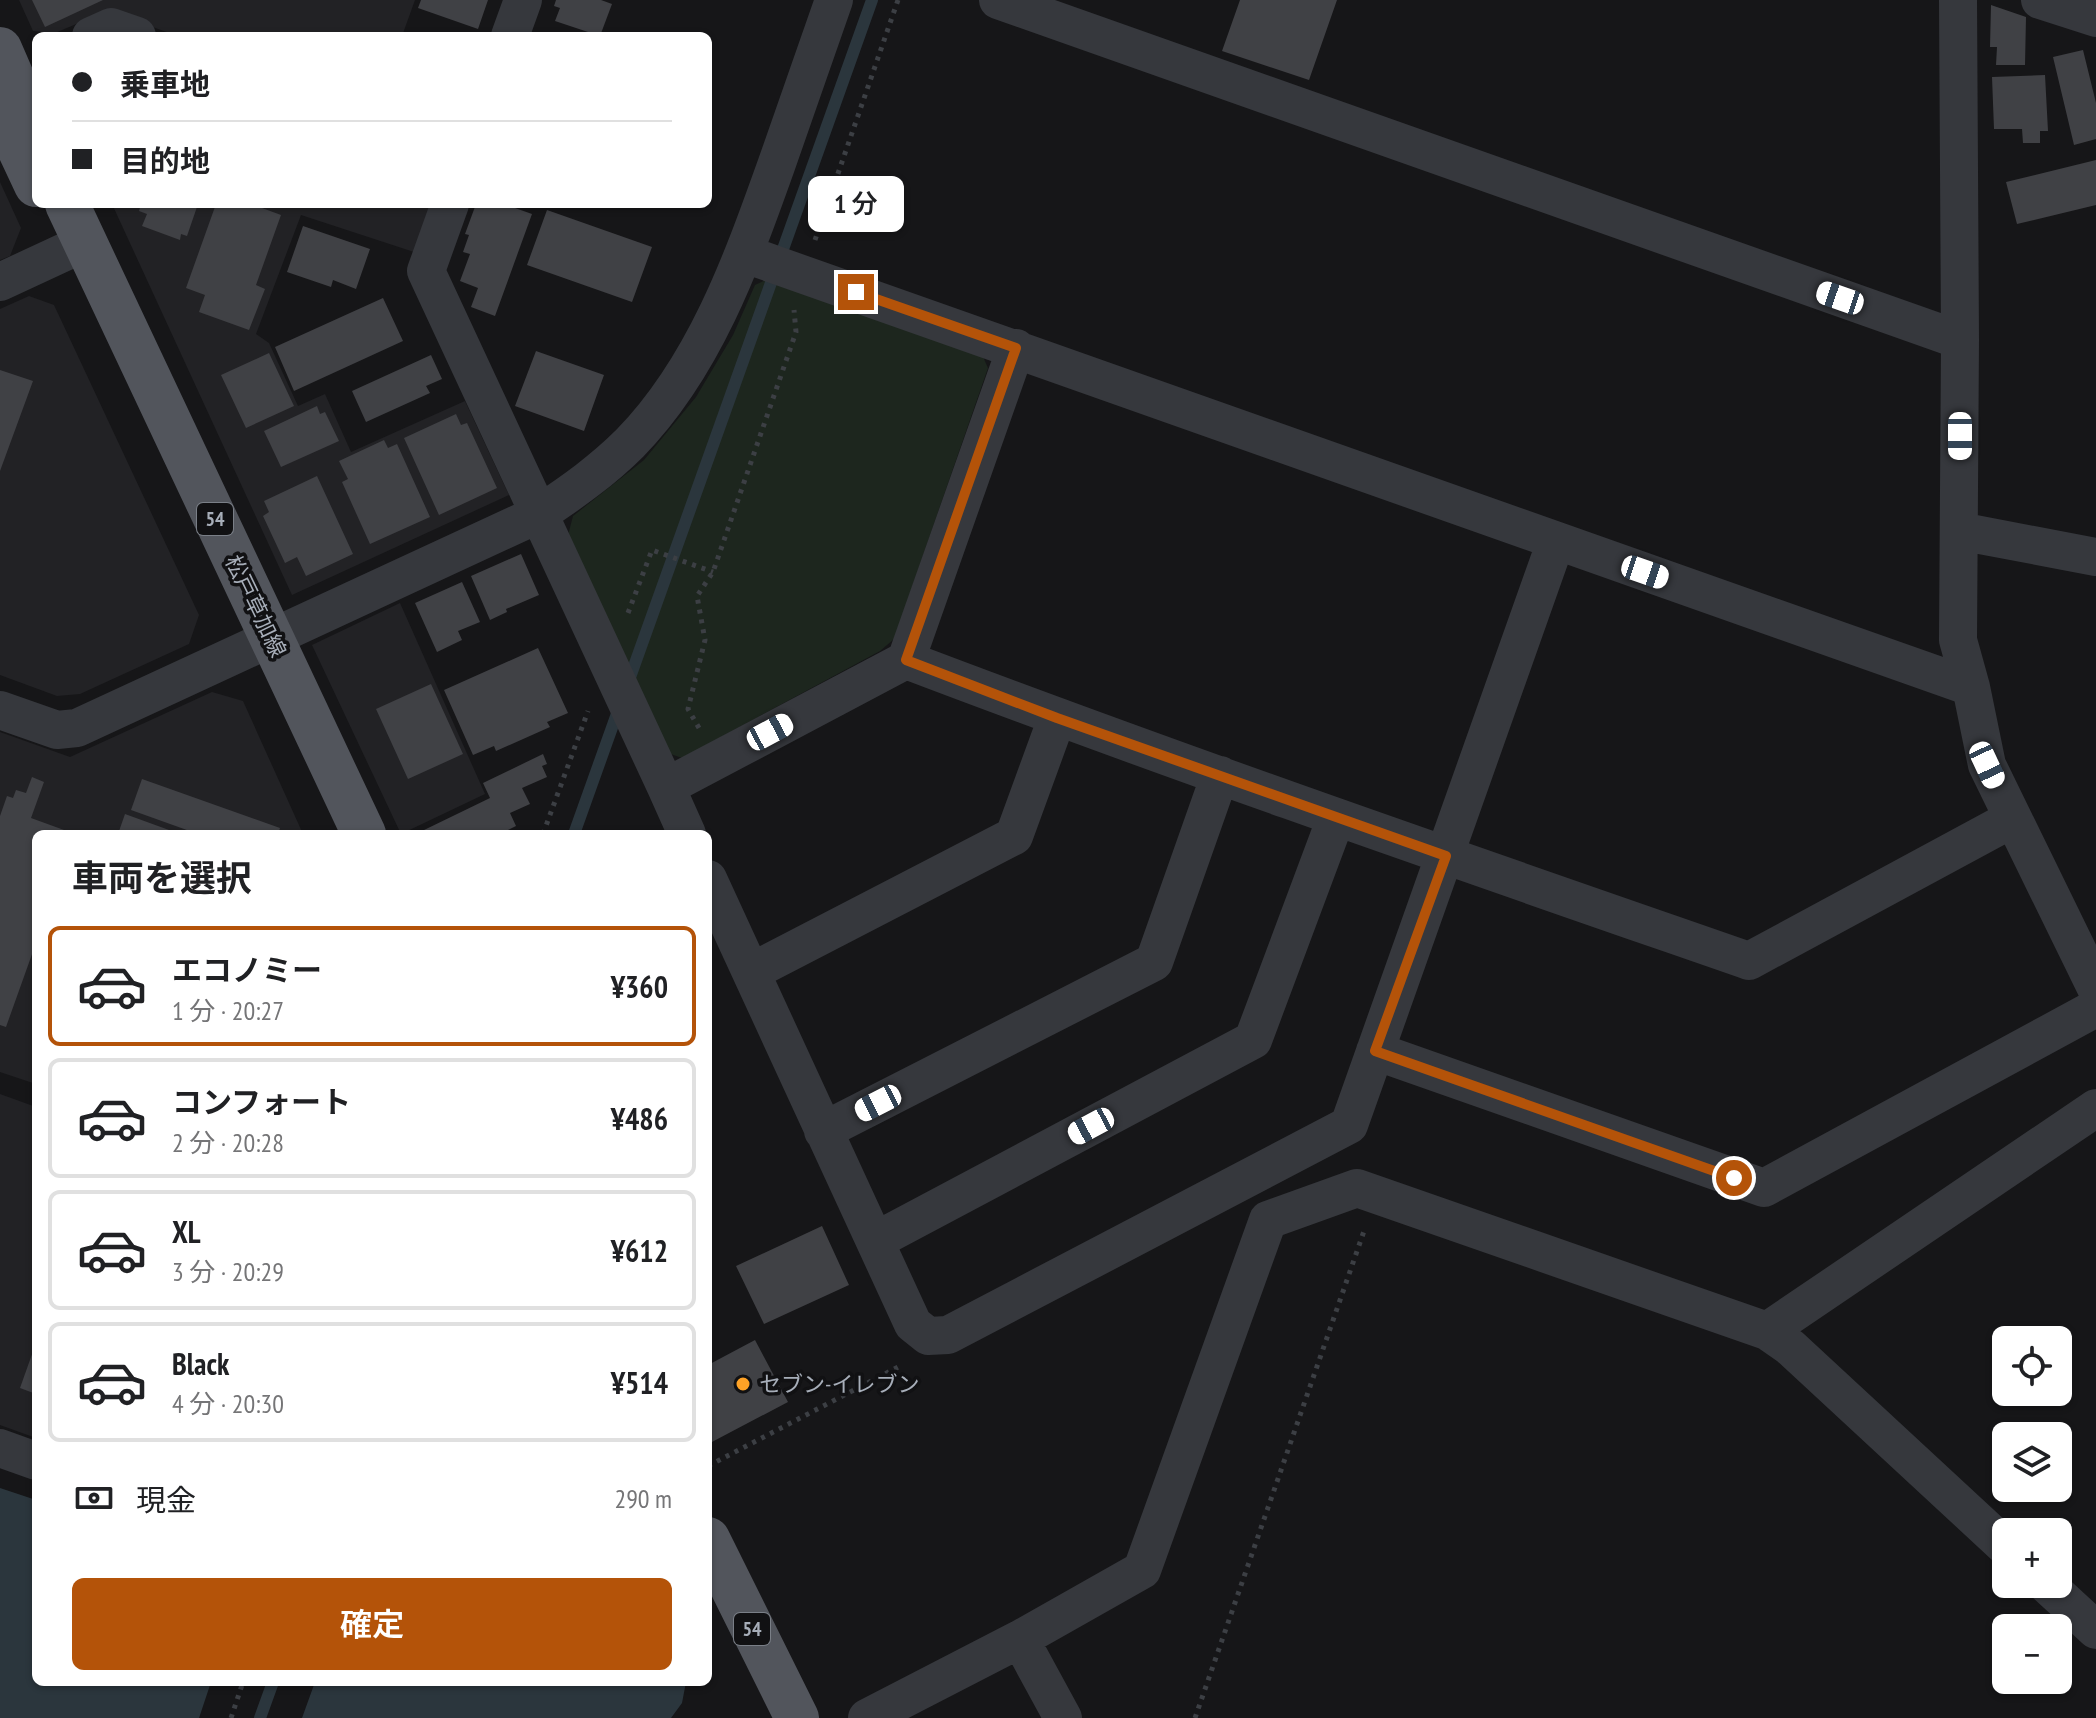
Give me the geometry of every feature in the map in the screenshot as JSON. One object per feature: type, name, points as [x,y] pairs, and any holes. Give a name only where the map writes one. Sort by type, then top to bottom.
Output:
[{"type":"main road","points":[[9,73],[32,123]]},
{"type":"main road","points":[[9,73],[32,168]]},
{"type":"main road","name":"松戸草加線","points":[[48,208],[73,233],[262,643],[336,830]]},
{"type":"main road","name":"松戸草加線","points":[[262,643],[362,830]]},
{"type":"main road","name":"54","points":[[712,1547],[796,1718]]},
{"type":"main road","name":"54","points":[[712,1582],[796,1718]]},
{"type":"street","points":[[511,32],[523,0]]},
{"type":"street","points":[[0,710],[57,730],[77,728],[539,514],[593,478],[632,442],[657,410],[688,366],[722,305],[754,257],[834,0]]},
{"type":"street","points":[[998,0],[1960,340]]},
{"type":"street","points":[[1958,0],[1958,640],[1987,765],[2096,988]]},
{"type":"street","points":[[2040,0],[2096,18]]},
{"type":"street","points":[[100,32],[111,27],[125,32]]},
{"type":"street","points":[[449,208],[426,271],[685,830]]},
{"type":"street","points":[[0,282],[73,233]]},
{"type":"street","points":[[754,257],[1971,687]]},
{"type":"street","points":[[666,787],[906,660],[1016,348]]},
{"type":"street","points":[[1959,531],[2096,557]]},
{"type":"street","points":[[712,888],[913,1324],[928,1336],[948,1335],[1349,1125],[1556,541]]},
{"type":"street","points":[[906,660],[1336,818],[1749,961],[2012,819]]},
{"type":"street","points":[[751,972],[1014,836],[1057,718]]},
{"type":"street","points":[[823,1131],[1154,962],[1220,775]]},
{"type":"street","points":[[875,1241],[1253,1040],[1336,818]]},
{"type":"street","points":[[1375,1051],[1764,1188],[2096,1008]]},
{"type":"street","points":[[1767,1331],[2096,1108]]},
{"type":"street","points":[[867,1718],[1020,1639],[1142,1570],[1268,1220],[1357,1188],[1767,1331],[1790,1347],[1992,1534]]},
{"type":"street","points":[[0,1448],[32,1460]]},
{"type":"street","points":[[2061,1598],[2096,1630]]},
{"type":"street","points":[[1020,1639],[1063,1718]]},
{"type":"path","points":[[716,761],[688,709],[705,640],[697,596],[713,572],[796,332],[794,299],[898,0]]},
{"type":"path","points":[[544,830],[607,659],[652,550],[713,572]]},
{"type":"path","points":[[1195,1718],[1376,1195]]},
{"type":"path","points":[[712,1464],[911,1360],[928,1336]]},
{"type":"path","points":[[231,1718],[242,1686]]},
{"type":"shaded area","points":[[19,0],[415,0],[403,32],[167,32],[107,11],[57,32],[33,31]]},
{"type":"shaded area","points":[[0,182],[21,228],[10,256],[0,260]]},
{"type":"shaded area","points":[[114,208],[430,208],[414,252],[301,215],[256,334],[269,343],[298,406],[325,394],[351,452],[465,401],[509,495],[292,595]]},
{"type":"shaded area","points":[[770,278],[981,352],[988,368],[894,639],[880,651],[682,758],[665,752],[567,539],[573,516],[644,460],[696,397],[733,335],[755,285]]},
{"type":"shaded area","points":[[29,296],[54,305],[199,615],[189,644],[80,694],[57,696],[0,675],[0,309]]},
{"type":"shaded area","points":[[400,603],[485,794],[409,830],[399,830],[312,645]]},
{"type":"shaded area","points":[[212,692],[243,701],[301,830],[32,830],[32,1083],[0,1072],[0,732],[70,757]]},
{"type":"shaded area","points":[[0,1094],[32,1106],[32,1437],[0,1425]]},
{"type":"shaded area","points":[[0,1488],[32,1499],[32,1686],[210,1686],[199,1718],[0,1718]]},
{"type":"shaded area","points":[[314,1686],[685,1686],[682,1703],[671,1718],[302,1718]]},
{"type":"building","points":[[32,0],[103,0],[45,27]]},
{"type":"building","points":[[421,0],[488,0],[478,29],[418,8]]},
{"type":"building","points":[[556,0],[601,0],[612,4],[602,32],[588,32],[555,21],[560,8],[554,6]]},
{"type":"building","points":[[1240,0],[1337,0],[1309,80],[1222,51]]},
{"type":"building","points":[[1991,5],[2026,17],[2025,65],[1996,65],[1997,47],[1990,47]]},
{"type":"building","points":[[2083,50],[2096,103],[2096,139],[2074,145],[2053,57]]},
{"type":"building","points":[[2045,75],[2048,131],[2040,131],[2040,143],[2023,143],[2022,129],[1994,129],[1992,77]]},
{"type":"building","points":[[2096,160],[2096,205],[2017,224],[2006,182]]},
{"type":"building","points":[[140,208],[197,208],[187,236],[181,234],[180,240],[142,226],[147,214],[139,211]]},
{"type":"building","points":[[215,208],[262,208],[281,215],[256,285],[265,289],[249,330],[199,312],[205,295],[186,288]]},
{"type":"building","points":[[475,208],[515,208],[532,214],[495,316],[471,307],[478,288],[460,281],[470,254],[463,252],[469,235],[465,234]]},
{"type":"building","points":[[547,210],[652,247],[632,302],[527,265]]},
{"type":"building","points":[[303,226],[370,249],[356,289],[333,280],[331,287],[287,272]]},
{"type":"building","points":[[383,298],[403,341],[294,391],[275,347]]},
{"type":"building","points":[[536,351],[604,375],[584,431],[515,406]]},
{"type":"building","points":[[269,353],[294,406],[246,428],[221,375]]},
{"type":"building","points":[[431,355],[442,379],[426,386],[430,393],[366,422],[352,391]]},
{"type":"building","points":[[0,370],[33,381],[0,471]]},
{"type":"building","points":[[317,406],[320,414],[325,412],[339,441],[281,467],[264,431]]},
{"type":"building","points":[[456,414],[461,425],[467,423],[497,488],[439,515],[404,438]]},
{"type":"building","points":[[384,440],[388,448],[397,444],[430,517],[370,544],[342,482],[348,479],[339,461]]},
{"type":"building","points":[[317,476],[353,554],[306,576],[297,557],[285,563],[263,516],[269,512],[264,501]]},
{"type":"building","points":[[521,554],[539,595],[506,609],[507,612],[490,620],[471,576]]},
{"type":"building","points":[[462,582],[480,622],[458,631],[462,640],[437,652],[415,603]]},
{"type":"building","points":[[538,648],[568,713],[547,722],[550,727],[496,751],[494,746],[473,755],[444,690]]},
{"type":"building","points":[[431,684],[463,754],[408,779],[376,709]]},
{"type":"building","points":[[543,754],[547,764],[542,766],[547,777],[522,788],[530,804],[510,813],[516,826],[508,830],[424,830],[490,798],[483,783]]},
{"type":"building","points":[[32,777],[44,782],[31,818],[64,830],[32,830],[32,954],[6,1027],[0,1025],[0,816],[7,796],[13,798],[16,790],[26,793]]},
{"type":"building","points":[[142,779],[280,828],[187,830],[131,810]]},
{"type":"building","points":[[125,814],[169,830],[119,830]]},
{"type":"building","points":[[822,1226],[849,1285],[764,1324],[736,1266]]},
{"type":"building","name":"セブン-イレブン","points":[[755,1340],[788,1402],[712,1442],[712,1363]]},
{"type":"building","points":[[32,1354],[32,1392],[20,1388]]},
{"type":"waterway","points":[[628,683],[872,0]]},
{"type":"waterway","points":[[575,830],[619,708]]},
{"type":"waterway","points":[[260,1718],[272,1686]]},
{"type":"place","name":"セブン-イレブン","points":[[743,1384]]},
{"type":"route","points":[[856,292],[1016,348],[906,660],[1057,718],[1446,856],[1375,1051],[1734,1178]]}]
